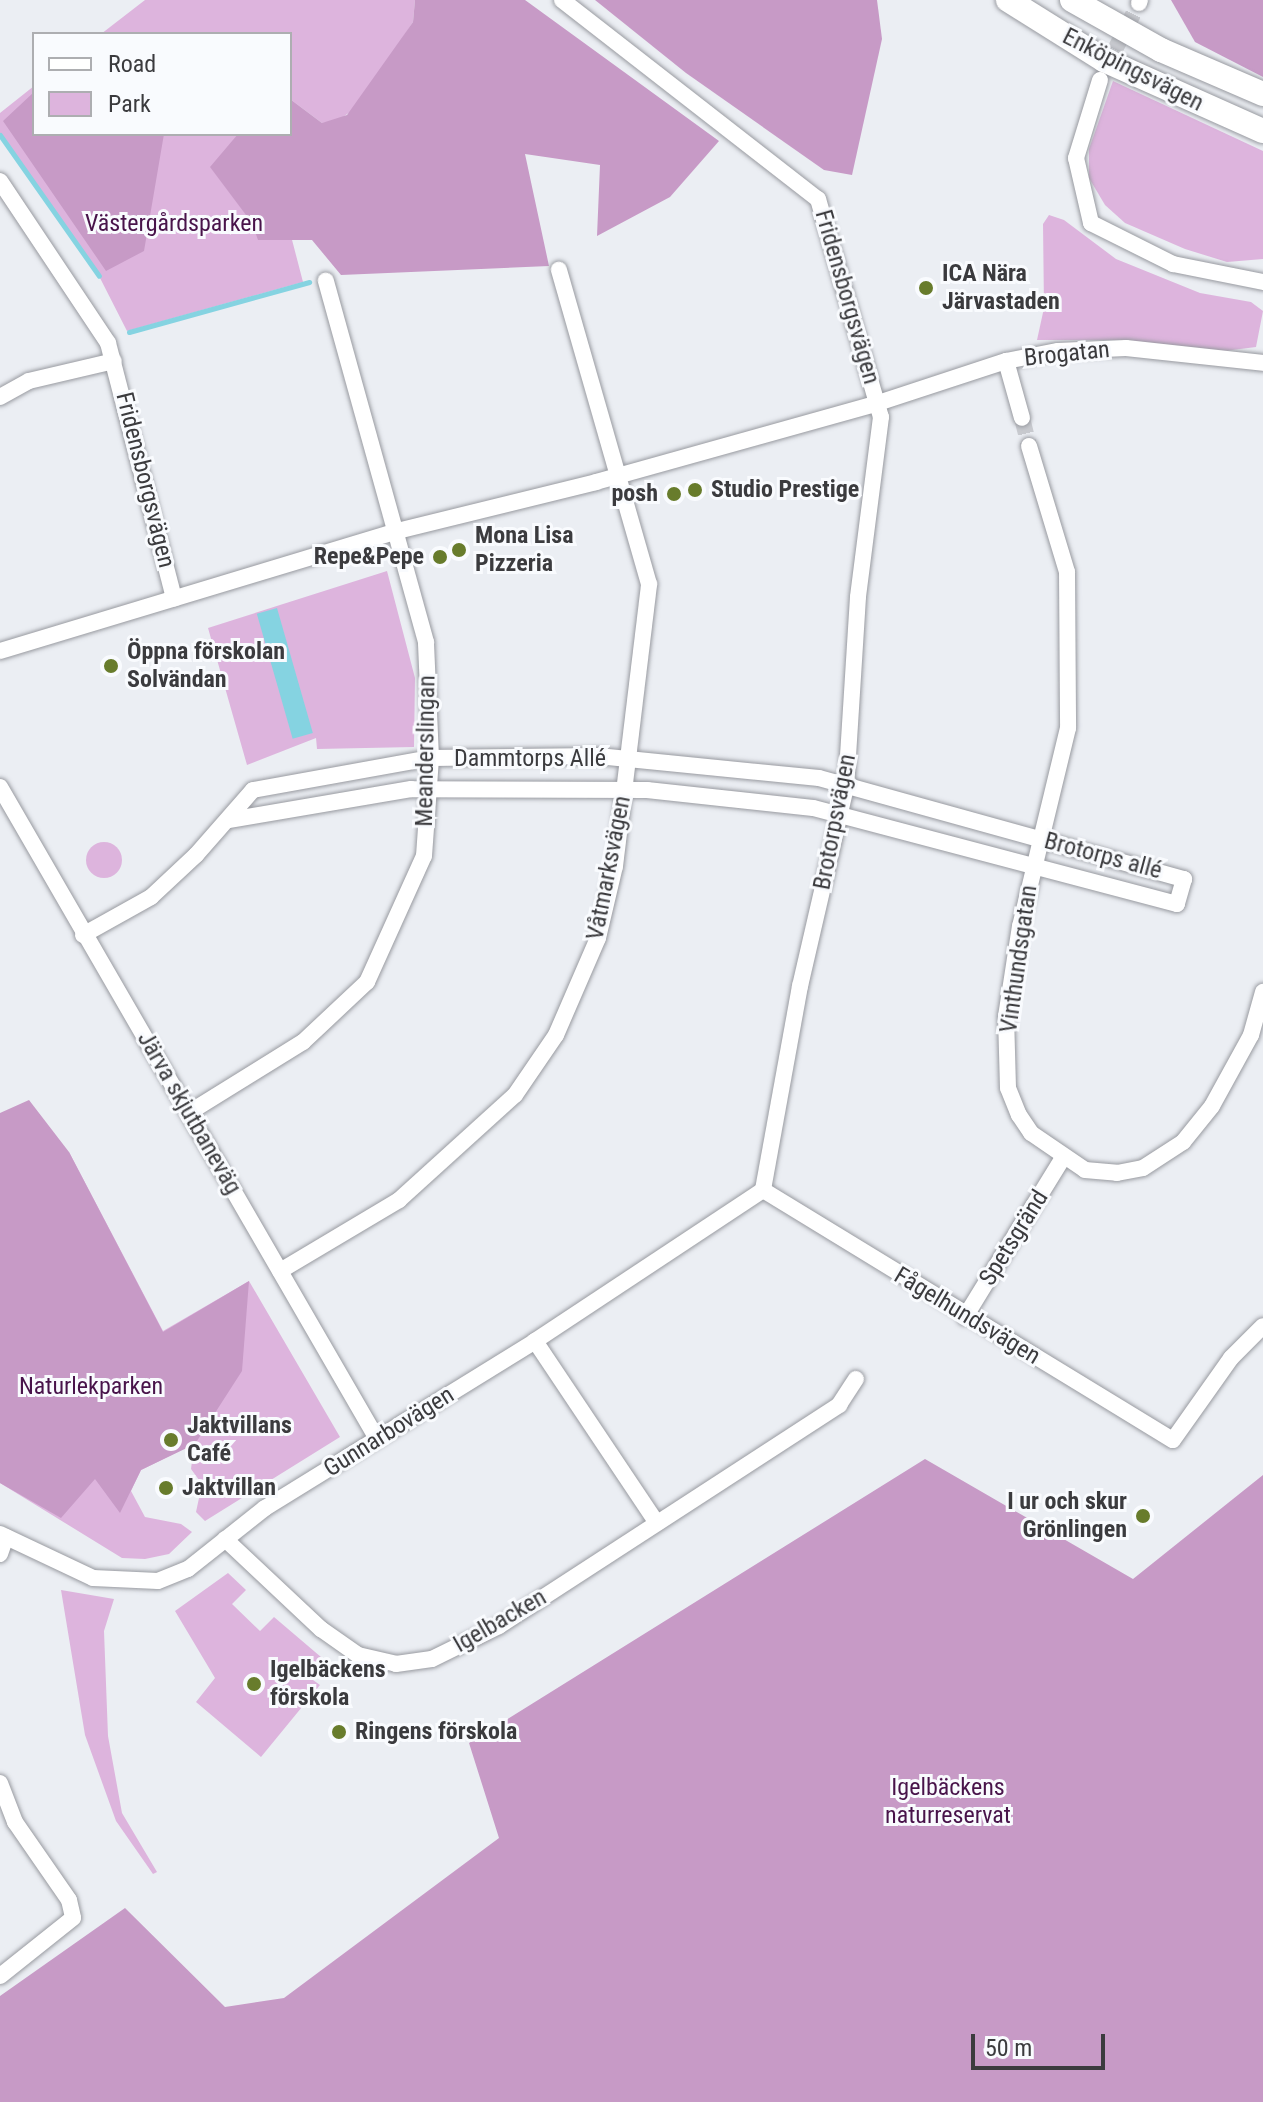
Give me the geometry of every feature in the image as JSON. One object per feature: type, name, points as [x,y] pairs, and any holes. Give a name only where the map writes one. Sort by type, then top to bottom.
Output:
[{"type":"main road","name":"Enköpingsvägen","points":[[1008,0],[1104,60],[1263,131]]},
{"type":"main road","name":"Enköpingsvägen","points":[[1072,0],[1149,44],[1263,94]]},
{"type":"street","name":"Fridensborgsvägen","points":[[0,651],[8,643],[174,599],[397,531],[619,475],[878,403],[818,199],[562,0]]},
{"type":"street","points":[[1100,80],[1076,158],[1091,223],[1173,264],[1263,282]]},
{"type":"street","name":"Fridensborgsvägen","points":[[0,181],[80,295],[114,361],[174,599]]},
{"type":"street","points":[[559,270],[619,475]]},
{"type":"street","points":[[326,281],[397,531]]},
{"type":"street","name":"Brogatan","points":[[878,403],[1006,361],[1058,351],[1126,348],[1263,363]]},
{"type":"street","points":[[0,397],[29,381],[114,361]]},
{"type":"street","points":[[1006,361],[1022,418]]},
{"type":"street","name":"Brotorpsvägen","points":[[763,1190],[800,986],[846,787],[878,403]]},
{"type":"street","name":"Vinthundsgatan","points":[[1029,446],[1067,572],[1068,728],[1033,866],[1006,1016],[1008,1088],[1031,1133],[1063,1158],[1085,1170],[1117,1173],[1143,1168],[1183,1142],[1212,1106],[1251,1035],[1263,992]]},
{"type":"street","name":"Våtmarksvägen","points":[[280,1271],[399,1200],[466,1144],[532,1074],[579,991],[598,938],[615,866],[649,584],[619,475]]},
{"type":"street","name":"Meanderslingan","points":[[190,1112],[303,1042],[367,982],[424,856],[431,758],[426,642],[397,531]]},
{"type":"street","name":"Dammtorps Allé","points":[[83,935],[151,897],[229,820],[253,790],[431,758],[630,760],[800,775],[846,787]]},
{"type":"street","name":"Järva skjutbaneväg","points":[[0,787],[377,1439]]},
{"type":"street","name":"Brotorps allé","points":[[840,815],[1177,904],[1184,879],[846,787]]},
{"type":"street","name":"Dammtorps Allé","points":[[229,820],[430,789],[625,789],[840,815]]},
{"type":"street","name":"Spetsgränd","points":[[965,1317],[1063,1158]]},
{"type":"street","name":"Fågelhundsvägen","points":[[763,1190],[965,1317],[1173,1440],[1231,1358],[1263,1326]]},
{"type":"street","name":"Gunnarbovägen","points":[[3,1535],[60,1567],[93,1578],[158,1581],[188,1569],[225,1539],[377,1439],[535,1341],[763,1190]]},
{"type":"street","points":[[535,1341],[657,1523]]},
{"type":"street","name":"Igelbacken","points":[[225,1539],[321,1629],[358,1655],[396,1664],[432,1659],[466,1645],[839,1405],[856,1379]]},
{"type":"street","points":[[0,1554],[3,1535]]},
{"type":"street","points":[[0,1783],[15,1822],[69,1900],[73,1918],[0,1976]]},
{"type":"green space","points":[[145,0],[415,0],[413,22],[357,107],[336,122],[322,123],[292,100],[292,32],[104,32]]},
{"type":"green space","points":[[415,0],[525,0],[719,141],[670,197],[597,236],[600,165],[525,154],[549,266],[341,275],[312,240],[258,240],[252,223],[210,167],[236,136],[292,136],[292,100],[322,123],[347,115],[413,22]]},
{"type":"green space","points":[[595,0],[877,0],[882,39],[852,175],[824,170],[686,73]]},
{"type":"green space","points":[[1171,0],[1263,0],[1263,77],[1195,42]]},
{"type":"green space","points":[[1113,81],[1263,151],[1263,259],[1227,262],[1185,249],[1125,223],[1105,205],[1089,178],[1089,149]]},
{"type":"green space","name":"Västergårdsparken","points":[[32,88],[32,136],[287,136],[284,209],[303,282],[127,331],[99,276],[0,135],[0,113]]},
{"type":"green space","points":[[32,94],[32,136],[164,136],[144,251],[106,271],[3,121]]},
{"type":"green space","points":[[1049,215],[1064,220],[1116,259],[1200,293],[1251,302],[1263,311],[1256,347],[1224,351],[1125,340],[1037,340],[1044,308],[1043,224]]},
{"type":"green space","points":[[387,571],[415,678],[414,747],[317,749],[316,738],[247,765],[208,628]]},
{"type":"green space","points":[[104,842],[116,848],[122,860],[116,872],[104,878],[92,872],[86,860],[92,848]]},
{"type":"green space","name":"Naturlekparken","points":[[29,1100],[69,1152],[163,1332],[249,1281],[242,1371],[195,1444],[141,1470],[120,1513],[95,1479],[61,1518],[0,1483],[0,1113]]},
{"type":"green space","name":"Naturlekparken","points":[[69,1152],[163,1331],[249,1281],[340,1437],[205,1521],[196,1512],[202,1484],[191,1469],[194,1444],[141,1470],[131,1491],[145,1517],[181,1524],[192,1532],[169,1554],[145,1559],[122,1558],[0,1483],[0,1195]]},
{"type":"green space","name":"Igelbäckens naturreservat","points":[[925,1459],[1133,1579],[1263,1475],[1263,2102],[0,2102],[0,1996],[125,1908],[225,2007],[284,1998],[499,1838],[469,1743]]},
{"type":"green space","points":[[228,1573],[246,1590],[232,1604],[260,1631],[274,1617],[328,1663],[313,1680],[320,1685],[261,1757],[196,1702],[215,1678],[175,1611]]},
{"type":"green space","points":[[61,1590],[114,1599],[104,1631],[108,1736],[122,1813],[157,1872],[153,1874],[116,1821],[85,1735]]},
{"type":"water","points":[[277,608],[313,733],[293,739],[257,614]]},
{"type":"waterway","points":[[0,135],[99,276]]},
{"type":"waterway","points":[[129,332],[309,282]]},
{"type":"tunnel","points":[[1104,71],[1139,3]]},
{"type":"tunnel","points":[[1022,418],[1029,446]]},
{"type":"place","name":"ICA Nära Järvastaden","points":[[926,288]]},
{"type":"place","name":"Studio Prestige","points":[[695,490]]},
{"type":"place","name":"posh","points":[[674,494]]},
{"type":"place","name":"Mona Lisa Pizzeria","points":[[459,550]]},
{"type":"place","name":"Repe&Pepe","points":[[440,557]]},
{"type":"place","name":"Öppna förskolan Solvändan","points":[[111,666]]},
{"type":"place","name":"Jaktvillans Café","points":[[171,1440]]},
{"type":"place","name":"Jaktvillan","points":[[166,1488]]},
{"type":"place","name":"I ur och skur Grönlingen","points":[[1143,1516]]},
{"type":"place","name":"Igelbäckens förskola","points":[[254,1684]]},
{"type":"place","name":"Ringens förskola","points":[[339,1732]]}]
